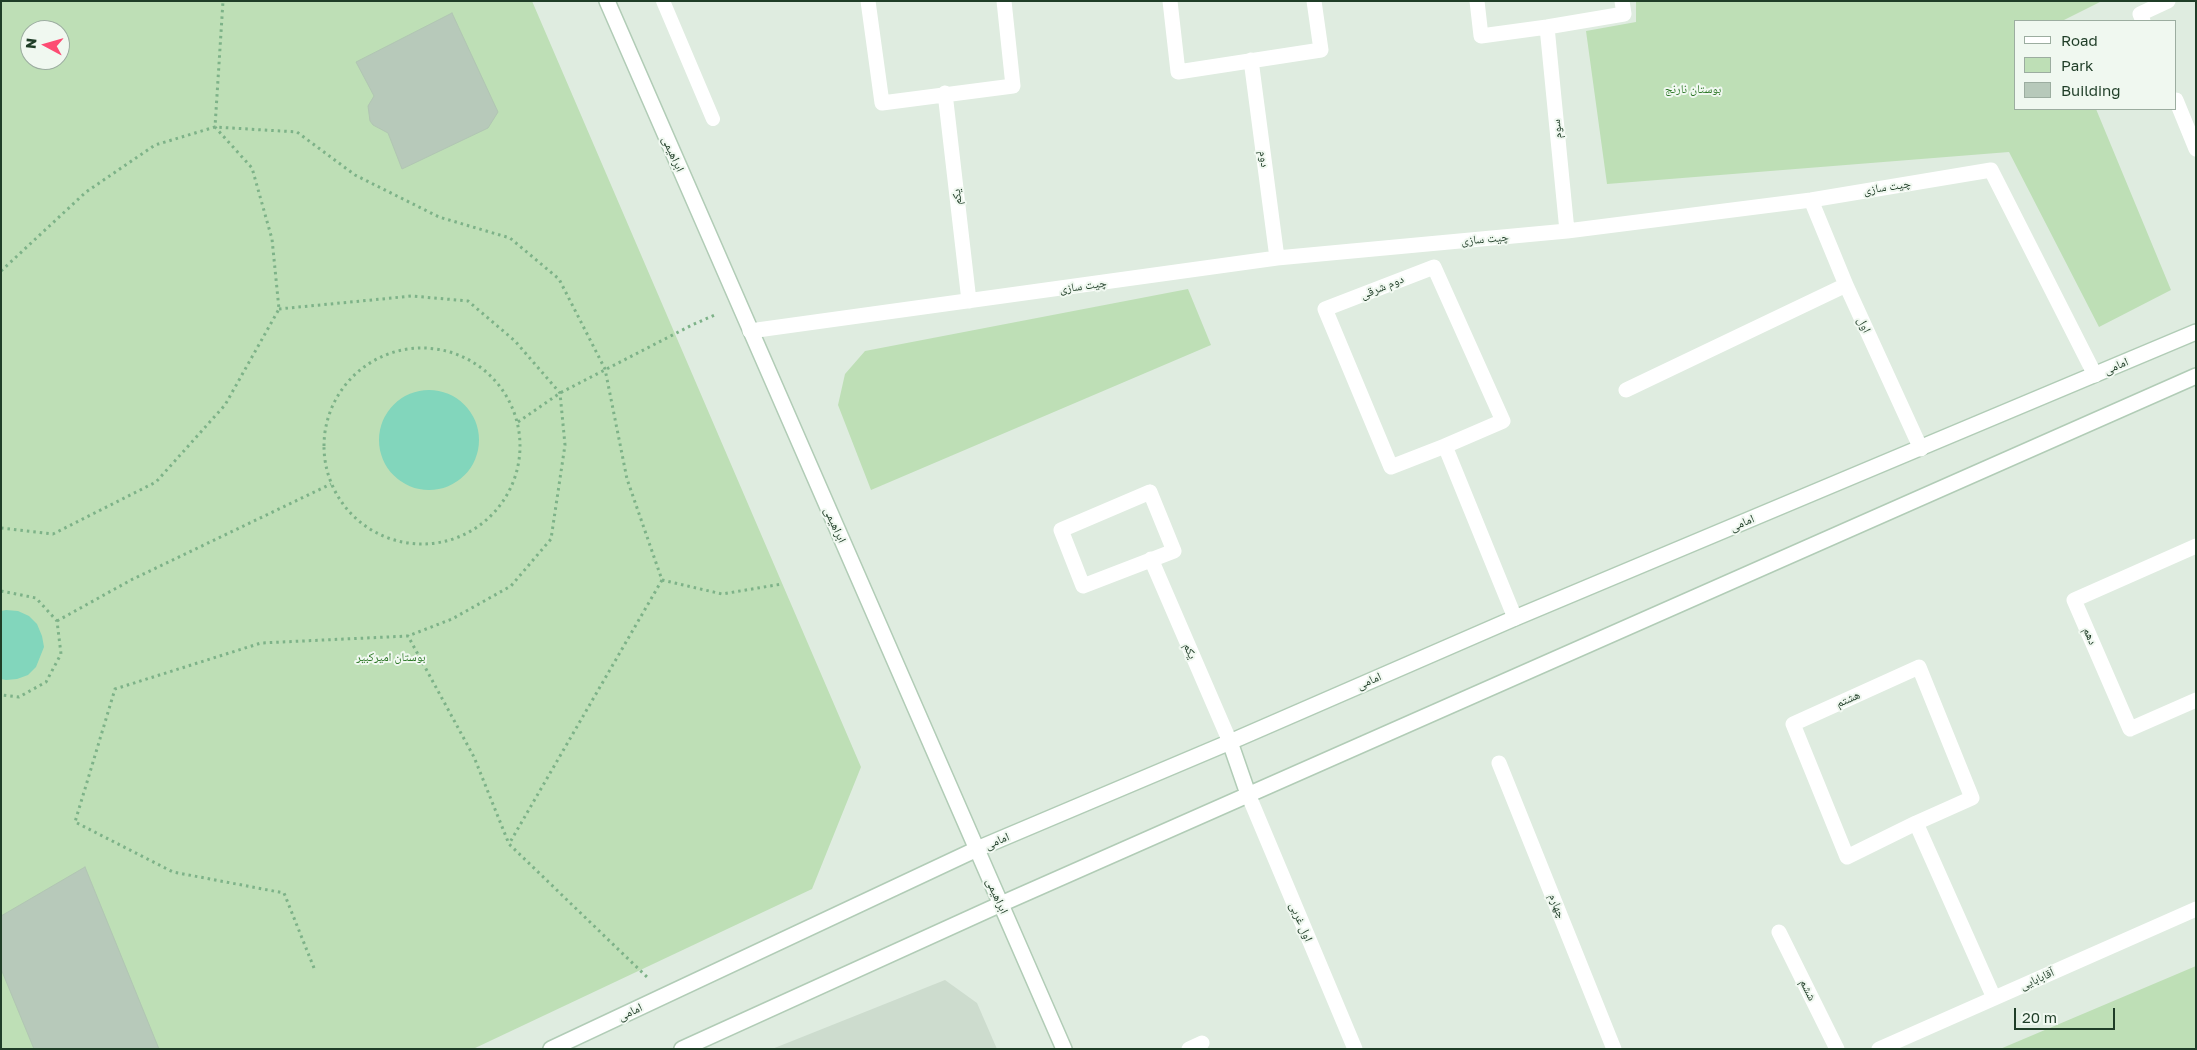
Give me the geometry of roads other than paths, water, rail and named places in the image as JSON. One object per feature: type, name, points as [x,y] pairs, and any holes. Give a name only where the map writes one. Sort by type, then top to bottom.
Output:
[{"type":"street","name":"ابراهیمی","points":[[607,1],[1064,1049]]},
{"type":"street","points":[[868,1],[882,103],[946,93],[1013,86],[1004,1]]},
{"type":"street","points":[[1170,1],[1178,72],[1321,50],[1314,1]]},
{"type":"street","points":[[1477,1],[1481,36],[1624,14],[1622,1]]},
{"type":"street","points":[[2143,20],[2140,14],[2168,1]]},
{"type":"street","name":"سوم","points":[[1547,27],[1567,231]]},
{"type":"street","name":"دوم","points":[[1251,60],[1277,258]]},
{"type":"street","name":"یکم","points":[[946,93],[969,301]]},
{"type":"street","points":[[2177,102],[2196,149]]},
{"type":"street","name":"چیت سازی","points":[[750,331],[1277,258],[1567,231],[1811,200],[1991,170],[2095,375]]},
{"type":"street","name":"اول","points":[[1811,200],[1846,285],[1921,449]]},
{"type":"street","name":"دوم شرقی","points":[[1434,267],[1503,422],[1445,446],[1391,467],[1325,309],[1434,267]]},
{"type":"street","points":[[1626,390],[1846,285]]},
{"type":"street","name":"امامی","points":[[551,1049],[977,849],[1515,618],[2196,332]]},
{"type":"street","points":[[682,1049],[1248,794],[2196,376]]},
{"type":"street","points":[[1445,446],[1515,618]]},
{"type":"street","points":[[1150,492],[1174,551],[1151,559],[1083,586],[1061,530],[1150,492]]},
{"type":"street","name":"دهم","points":[[2195,701],[2130,729],[2074,600],[2196,546]]},
{"type":"street","name":"یکم","points":[[1151,559],[1230,742],[1248,794]]},
{"type":"street","name":"هشتم","points":[[1919,667],[1972,798],[1916,823],[1847,857],[1793,724],[1919,667]]},
{"type":"street","name":"چهارم","points":[[1500,763],[1614,1049]]},
{"type":"street","name":"اول غربی","points":[[1248,794],[1355,1049]]},
{"type":"street","points":[[1916,823],[1994,998]]},
{"type":"street","name":"آقابابایی","points":[[1879,1049],[2196,909]]},
{"type":"street","name":"ششم","points":[[1779,932],[1837,1049]]},
{"type":"lane","points":[[663,1],[713,119]]},
{"type":"park label","name":"بوستان نارنج","points":[[1693,89]]},
{"type":"park label","name":"بوستان امیرکبیر","points":[[391,657]]}]
